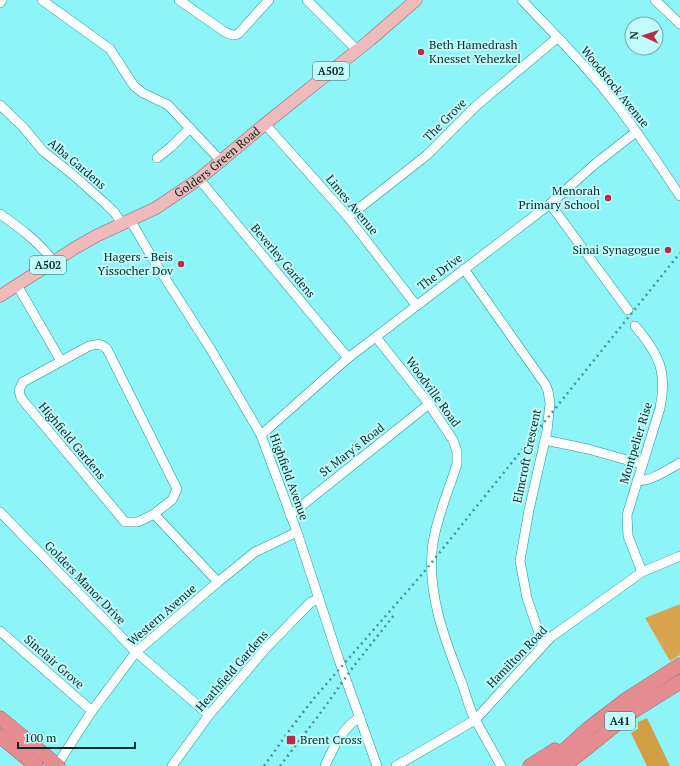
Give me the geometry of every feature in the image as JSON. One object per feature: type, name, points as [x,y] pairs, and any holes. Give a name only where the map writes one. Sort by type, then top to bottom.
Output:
[{"type":"highway","name":"A41","points":[[530,766],[589,728],[680,664]]},
{"type":"highway","name":"A41","points":[[564,766],[632,712],[680,682]]},
{"type":"highway","points":[[0,718],[57,766]]},
{"type":"highway","name":"A41","points":[[547,766],[589,728]]},
{"type":"highway","points":[[0,736],[36,766]]},
{"type":"main road","name":"Golders Green Road","points":[[0,296],[88,240],[165,203],[199,179],[222,162],[265,124],[357,50],[412,1]]},
{"type":"street","points":[[42,0],[110,49],[134,86],[143,93],[168,105],[222,162]]},
{"type":"street","points":[[179,0],[225,32],[232,35],[237,35],[269,0]]},
{"type":"street","points":[[307,0],[357,50]]},
{"type":"street","name":"Woodstock Avenue","points":[[522,0],[594,78],[636,132],[680,196]]},
{"type":"street","points":[[655,0],[680,24]]},
{"type":"street","name":"The Grove","points":[[348,217],[427,155],[476,106],[557,38]]},
{"type":"street","name":"Alba Gardens","points":[[0,105],[23,127],[43,151],[72,174],[126,222]]},
{"type":"street","name":"Limes Avenue","points":[[265,124],[348,217],[416,305]]},
{"type":"street","points":[[157,158],[171,147],[190,128]]},
{"type":"street","name":"The Drive","points":[[261,435],[348,358],[550,204],[595,164],[636,132]]},
{"type":"street","name":"Beverley Gardens","points":[[199,179],[348,358]]},
{"type":"street","points":[[550,204],[628,310]]},
{"type":"street","points":[[0,214],[26,233],[54,261]]},
{"type":"street","name":"Highfield Avenue","points":[[126,222],[156,264],[210,348],[261,435],[297,532],[377,766]]},
{"type":"street","name":"Elmcroft Crescent","points":[[464,269],[548,391],[550,397],[550,409],[545,440],[528,510],[520,561],[527,598],[543,646]]},
{"type":"street","points":[[17,285],[61,361]]},
{"type":"street","name":"Montpelier Rise","points":[[635,326],[648,341],[658,358],[662,384],[660,408],[628,507],[628,536],[642,572]]},
{"type":"street","name":"Woodville Road","points":[[376,337],[429,404],[453,440],[458,457],[436,529],[432,557],[434,590],[441,625],[475,720],[501,766]]},
{"type":"street","name":"Highfield Gardens","points":[[97,344],[104,346],[110,352],[177,489],[172,500],[154,514],[138,522],[124,522],[21,398],[19,390],[23,382],[61,361],[89,346],[97,344]]},
{"type":"street","name":"St Mary's Road","points":[[290,515],[429,404]]},
{"type":"street","points":[[545,440],[588,449],[641,464]]},
{"type":"street","points":[[637,481],[651,479],[680,463]]},
{"type":"street","name":"Golders Manor Drive","points":[[0,512],[136,652],[209,715]]},
{"type":"street","points":[[154,514],[218,582]]},
{"type":"street","name":"Western Avenue","points":[[57,766],[92,711],[136,652],[255,552],[297,532]]},
{"type":"street","name":"Hamilton Road","points":[[396,766],[475,720],[551,637],[642,572],[680,556]]},
{"type":"street","name":"Heathfield Gardens","points":[[172,766],[209,715],[267,647],[311,602],[319,599]]},
{"type":"street","name":"Sinclair Grove","points":[[0,631],[92,711]]},
{"type":"street","points":[[325,766],[333,749],[352,722],[360,717]]},
{"type":"shaded area","points":[[680,604],[680,655],[670,661],[645,618]]},
{"type":"shaded area","points":[[647,718],[670,766],[647,766],[631,733],[638,729],[638,722]]},
{"type":"railway","points":[[264,766],[315,697],[424,572],[680,253]]},
{"type":"railway","points":[[280,766],[353,667],[395,614]]},
{"type":"place","name":"Beth Hamedrash Knesset Yehezkel","points":[[421,52]]},
{"type":"place","name":"Menorah Primary School","points":[[608,198]]},
{"type":"place","name":"Sinai Synagogue","points":[[668,250]]},
{"type":"place","name":"Hagers - Beis Yissocher Dov","points":[[181,264]]},
{"type":"place","name":"Brent Cross","points":[[291,740]]}]
